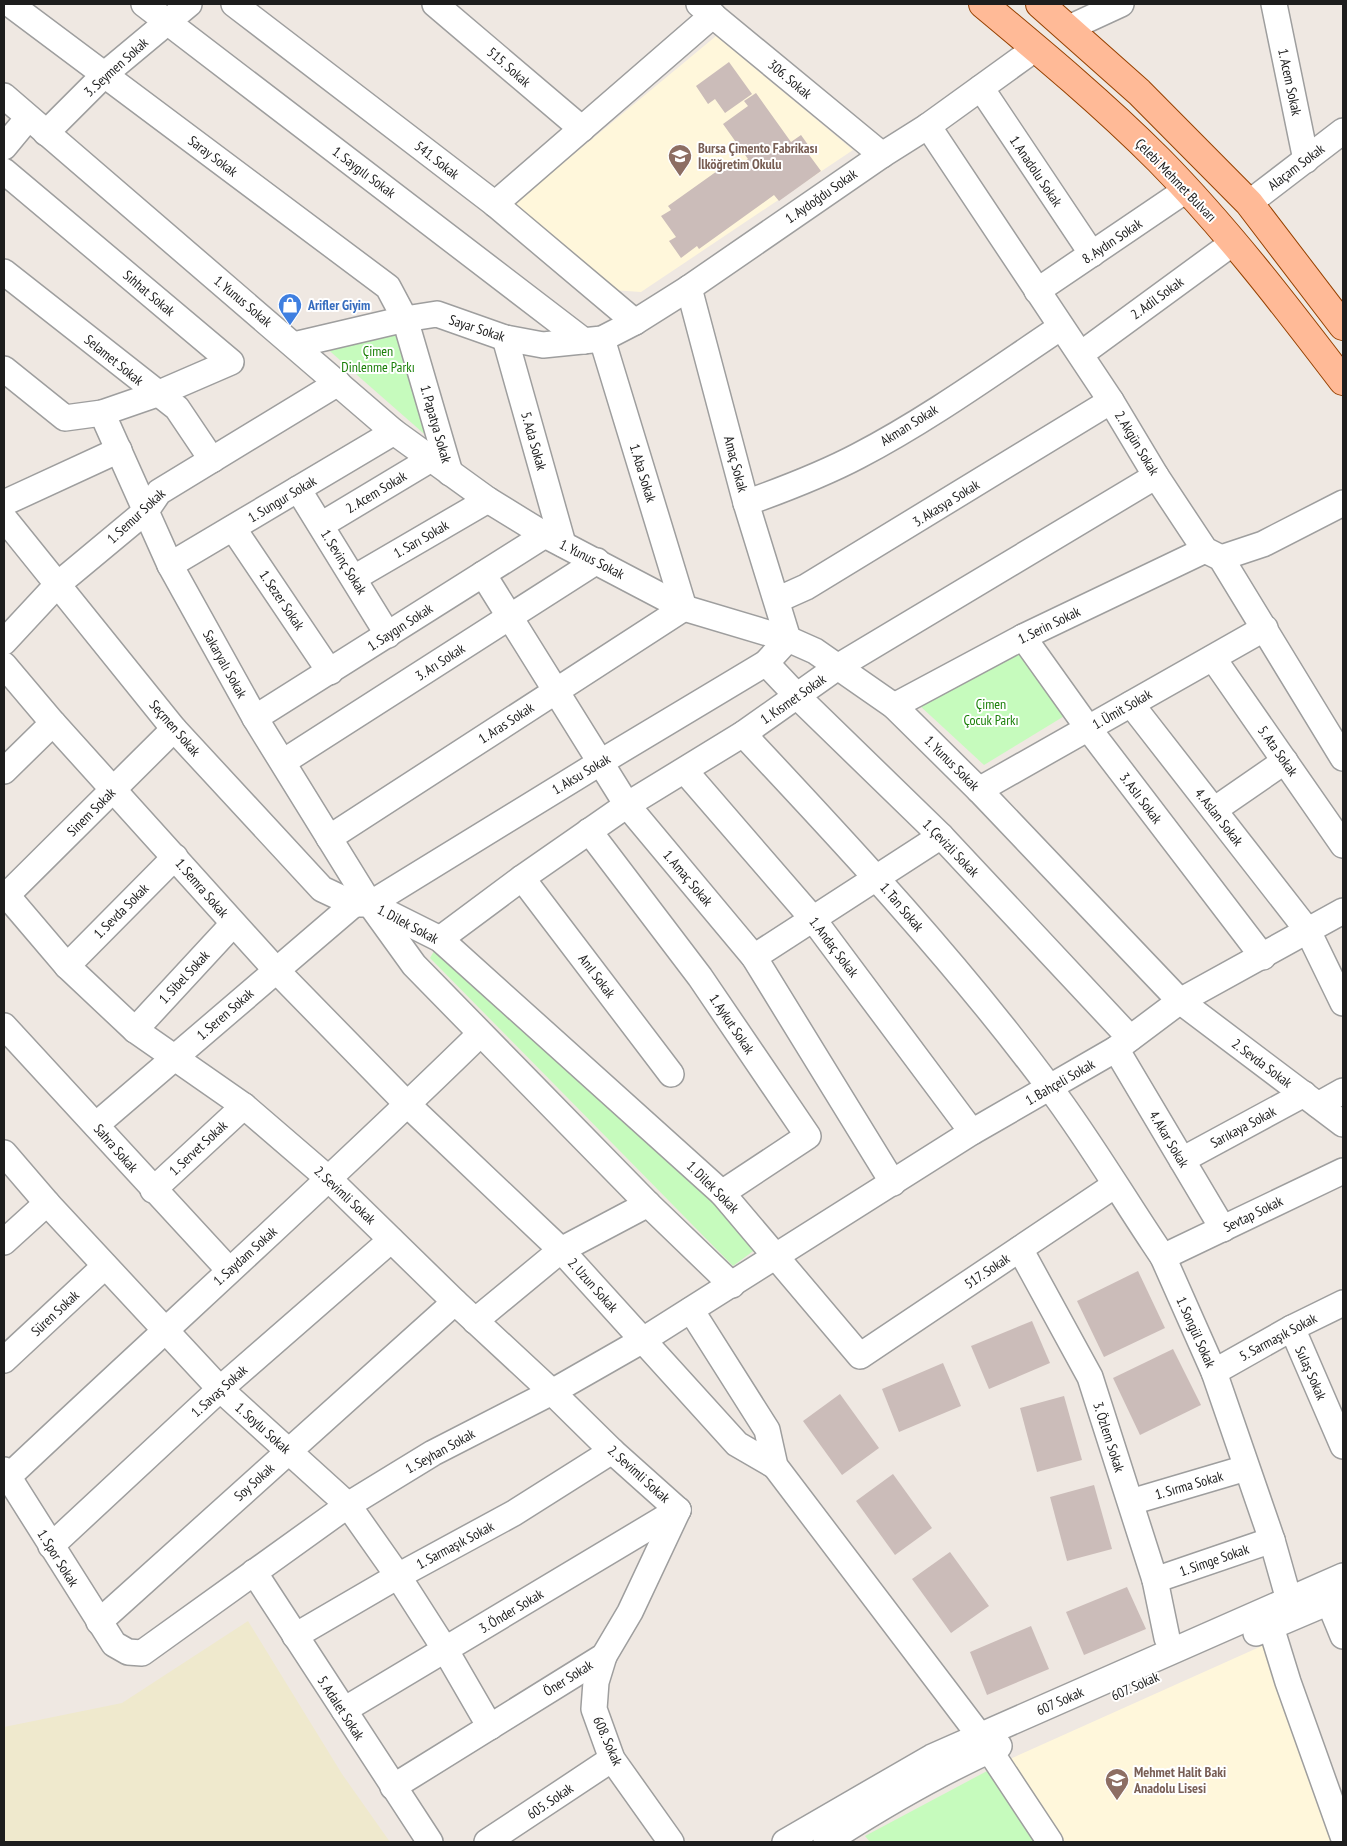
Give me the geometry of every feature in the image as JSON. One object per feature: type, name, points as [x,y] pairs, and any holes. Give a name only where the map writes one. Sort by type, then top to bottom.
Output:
[{"type":"main road","name":"Çelebi Mehmet Bulvarı","points":[[982,4],[1036,48],[1144,147],[1186,190],[1234,242],[1343,381]]},
{"type":"main road","points":[[1040,4],[1069,28],[1182,134],[1249,203],[1343,326]]},
{"type":"street","name":"Saray Sokak","points":[[10,4],[388,287],[405,318]]},
{"type":"street","name":"1. Saygılı Sokak","points":[[144,4],[593,340]]},
{"type":"street","name":"3. Seymen Sokak","points":[[4,147],[37,126],[105,74],[189,4]]},
{"type":"street","name":"541. Sokak","points":[[234,4],[495,204],[635,322]]},
{"type":"street","name":"515. Sokak","points":[[435,4],[582,129]]},
{"type":"street","points":[[1069,28],[1121,4]]},
{"type":"street","name":"1. Acem Sokak","points":[[1274,4],[1306,160]]},
{"type":"street","points":[[495,204],[582,129],[706,9]]},
{"type":"street","name":"306. Sokak","points":[[706,9],[882,154]]},
{"type":"street","name":"1. Aydoğdu Sokak","points":[[593,340],[635,322],[689,288],[882,154],[928,126],[1036,48]]},
{"type":"street","name":"1. Anadolu Sokak","points":[[981,88],[1092,254]]},
{"type":"street","name":"1. Yunus Sokak","points":[[4,96],[394,432],[488,500],[554,539],[684,608],[788,639],[815,651],[894,706],[979,790],[1180,1001]]},
{"type":"street","name":"2. Akgün Sokak","points":[[928,126],[1111,401],[1156,476],[1265,628],[1343,758]]},
{"type":"street","name":"Alaçam Sokak","points":[[1249,203],[1306,160],[1340,140]]},
{"type":"street","name":"Sıhhat Sokak","points":[[4,171],[231,362],[157,394]]},
{"type":"street","name":"8. Aydın Sokak","points":[[1037,291],[1186,190]]},
{"type":"street","name":"2. Adil Sokak","points":[[1080,354],[1234,242]]},
{"type":"street","name":"Selamet Sokak","points":[[4,272],[177,408],[212,460]]},
{"type":"street","name":"Amaç Sokak","points":[[689,288],[746,503],[788,639]]},
{"type":"street","name":"Sayar Sokak","points":[[294,345],[405,318],[437,314],[506,338],[543,345],[593,340]]},
{"type":"street","name":"1. Papatya Sokak","points":[[405,318],[440,466]]},
{"type":"street","name":"Akman Sokak","points":[[746,503],[800,484],[859,456],[1061,327]]},
{"type":"street","name":"5. Ada Sokak","points":[[506,338],[554,539]]},
{"type":"street","name":"1. Aba Sokak","points":[[593,340],[684,608]]},
{"type":"street","points":[[4,369],[64,418],[102,412],[157,394]]},
{"type":"street","name":"1. Semur Sokak","points":[[4,642],[57,585],[146,512],[159,492],[338,383]]},
{"type":"street","name":"3. Akasya Sokak","points":[[777,600],[823,577],[1111,401]]},
{"type":"street","name":"Sakaryalı Sokak","points":[[102,412],[170,565],[255,718],[284,762],[329,838],[362,904]]},
{"type":"street","name":"1. Sungur Sokak","points":[[170,565],[394,432]]},
{"type":"street","points":[[4,503],[119,450]]},
{"type":"street","name":"2. Acem Sokak","points":[[321,525],[440,466]]},
{"type":"street","name":"1. Kısmet Sokak","points":[[440,939],[522,878],[627,805],[743,734],[798,697],[839,666],[1156,476]]},
{"type":"street","name":"1. Sevinç Sokak","points":[[298,490],[388,635]]},
{"type":"street","name":"1. Sarı Sokak","points":[[354,578],[488,500]]},
{"type":"street","name":"1. Serin Sokak","points":[[894,706],[1023,637],[1213,554],[1263,544],[1343,502]]},
{"type":"street","name":"Seçmen Sokak","points":[[4,518],[174,729],[322,889],[362,904]]},
{"type":"street","name":"1. Sezer Sokak","points":[[234,528],[330,672]]},
{"type":"street","name":"1. Saygın Sokak","points":[[255,718],[483,574],[554,539]]},
{"type":"street","name":"3. Arı Sokak","points":[[284,762],[597,561]]},
{"type":"street","name":"1. Amaç Sokak","points":[[483,574],[511,616],[627,805],[754,957],[893,1183]]},
{"type":"street","name":"1. Aras Sokak","points":[[329,838],[684,608]]},
{"type":"street","name":"1. Ümit Sokak","points":[[979,790],[1265,628]]},
{"type":"street","name":"3. Aslı Sokak","points":[[1023,637],[1088,728],[1262,957]]},
{"type":"street","name":"1. Aksu Sokak","points":[[362,904],[766,663],[788,639]]},
{"type":"street","name":"5. Ata Sokak","points":[[1213,658],[1343,845]]},
{"type":"street","name":"1. Çevizli Sokak","points":[[766,663],[798,697],[941,836],[1123,1044]]},
{"type":"street","name":"1. Semra Sokak","points":[[4,665],[53,723],[233,924],[408,1105]]},
{"type":"street","name":"4. Aslan Sokak","points":[[1131,704],[1308,931],[1343,1003]]},
{"type":"street","points":[[4,771],[53,723]]},
{"type":"street","name":"Sinem Sokak","points":[[5,893],[114,790],[174,729]]},
{"type":"street","name":"1. Tan Sokak","points":[[743,734],[877,877],[1050,1089]]},
{"type":"street","points":[[1214,810],[1285,761]]},
{"type":"street","name":"1. Andaç Sokak","points":[[684,771],[813,918],[972,1132]]},
{"type":"street","name":"1. Aykut Sokak","points":[[589,831],[700,977],[808,1136],[722,1193]]},
{"type":"street","points":[[754,957],[941,836]]},
{"type":"street","name":"1. Sevda Sokak","points":[[67,966],[175,857]]},
{"type":"street","name":"Anıl Sokak","points":[[522,878],[672,1074]]},
{"type":"street","name":"2. Sevimli Sokak","points":[[5,893],[67,966],[135,1030],[244,1106],[330,1180],[612,1451],[678,1510]]},
{"type":"street","name":"1. Dilek Sokak","points":[[362,904],[440,939],[722,1193],[778,1256],[860,1356]]},
{"type":"street","name":"1. Dilek Sokak","points":[[362,904],[414,965],[480,1034],[648,1204],[732,1285]]},
{"type":"street","name":"1. Seren Sokak","points":[[96,1124],[276,970],[362,904]]},
{"type":"street","name":"1. Bahçeli Sokak","points":[[778,1256],[972,1132],[1050,1089],[1123,1044],[1180,1001],[1343,911]]},
{"type":"street","name":"1. Sibel Sokak","points":[[135,1030],[233,924]]},
{"type":"street","name":"2. Sevda Sokak","points":[[1180,1001],[1343,1124]]},
{"type":"street","name":"Sahra Sokak","points":[[4,1026],[96,1124],[153,1190],[229,1270]]},
{"type":"street","name":"1. Saydam Sokak","points":[[6,1473],[330,1180],[480,1034]]},
{"type":"street","name":"4. Akar Sokak","points":[[1123,1044],[1182,1160],[1223,1229]]},
{"type":"street","name":"1. Songül Sokak","points":[[1050,1089],[1163,1257],[1214,1372],[1272,1540],[1289,1600]]},
{"type":"street","name":"Sarıkaya Sokak","points":[[1182,1160],[1311,1100],[1343,1091]]},
{"type":"street","name":"2. Uzun Sokak","points":[[408,1105],[561,1250],[737,1444],[775,1466]]},
{"type":"street","name":"1. Servet Sokak","points":[[153,1190],[244,1106]]},
{"type":"street","name":"1. Soylu Sokak","points":[[4,1153],[47,1203],[220,1389],[348,1505],[398,1576],[446,1651],[490,1727]]},
{"type":"street","name":"Sevtap Sokak","points":[[1163,1257],[1343,1170]]},
{"type":"street","name":"517. Sokak","points":[[860,1356],[1115,1185]]},
{"type":"street","points":[[4,1242],[47,1203]]},
{"type":"street","points":[[475,1321],[561,1250],[648,1204]]},
{"type":"street","name":"1. Savaş Sokak","points":[[51,1546],[220,1389],[392,1240]]},
{"type":"street","name":"3. Özlem Sokak","points":[[1020,1249],[1090,1377],[1155,1580],[1167,1638]]},
{"type":"street","name":"1. Seyhan Sokak","points":[[114,1644],[128,1652],[142,1653],[348,1505],[433,1453],[552,1392],[643,1340],[778,1256]]},
{"type":"street","name":"Süren Sokak","points":[[4,1360],[106,1266]]},
{"type":"street","name":"Soy Sokak","points":[[99,1622],[455,1302]]},
{"type":"street","name":"5. Sarmaşık Sokak","points":[[1214,1372],[1292,1328],[1343,1303]]},
{"type":"street","points":[[691,1310],[767,1430],[775,1466],[984,1743],[1050,1842]]},
{"type":"street","name":"Sulaş Sokak","points":[[1292,1328],[1343,1446]]},
{"type":"street","name":"1. Sarmaşık Sokak","points":[[295,1636],[398,1576],[514,1513],[612,1451]]},
{"type":"street","name":"1. Sırma Sokak","points":[[1131,1502],[1246,1468]]},
{"type":"street","name":"1. Spor Sokak","points":[[6,1473],[114,1644]]},
{"type":"street","name":"3. Önder Sokak","points":[[344,1710],[446,1651],[678,1510]]},
{"type":"street","name":"Öner Sokak","points":[[393,1787],[604,1656],[630,1612],[678,1510]]},
{"type":"street","name":"1. Simge Sokak","points":[[1155,1580],[1272,1540]]},
{"type":"street","name":"5. Adalet Sokak","points":[[254,1572],[430,1842]]},
{"type":"street","name":"607 Sokak","points":[[785,1842],[909,1769],[984,1743],[1343,1576]]},
{"type":"street","points":[[1336,1599],[1343,1636]]},
{"type":"street","name":"607. Sokak","points":[[826,1842],[887,1803],[934,1777],[984,1743],[1336,1599]]},
{"type":"street","points":[[1271,1627],[1288,1682],[1343,1836]]},
{"type":"street","name":"608. Sokak","points":[[604,1656],[596,1682],[594,1709],[612,1759],[659,1838]]},
{"type":"street","name":"605. Sokak","points":[[487,1842],[612,1759]]},
{"type":"shaded area","name":"Bursa Çimento Fabrikası İlköğretim Okulu","points":[[716,36],[853,150],[641,292],[612,290],[515,203]]},
{"type":"shaded area","points":[[248,1621],[342,1774],[390,1842],[4,1842],[4,1727],[122,1703]]},
{"type":"shaded area","points":[[1264,1645],[1343,1842],[1065,1842],[1010,1759]]},
{"type":"green space","name":"Çimen Dinlenme Parkı","points":[[395,329],[430,439],[324,346]]},
{"type":"green space","name":"Çimen Çocuk Parkı","points":[[1021,648],[1066,715],[984,765],[919,705]]},
{"type":"green space","points":[[434,951],[447,955],[668,1151],[760,1246],[733,1266],[430,958]]},
{"type":"green space","points":[[989,1770],[1035,1842],[870,1842],[865,1836]]},
{"type":"building","points":[[729,62],[752,94],[725,113],[715,99],[708,104],[696,86]]},
{"type":"building","points":[[756,93],[791,142],[801,135],[811,149],[807,152],[821,171],[779,201],[774,195],[699,249],[697,246],[681,258],[669,241],[676,237],[661,216],[671,210],[668,206],[734,159],[739,166],[748,159],[723,124],[748,106],[744,101]]},
{"type":"building","points":[[1138,1271],[1165,1328],[1104,1357],[1077,1301]]},
{"type":"building","points":[[1032,1321],[1050,1363],[989,1389],[971,1346]]},
{"type":"building","points":[[1173,1349],[1201,1405],[1140,1435],[1113,1378]]},
{"type":"building","points":[[943,1363],[961,1406],[899,1432],[882,1389]]},
{"type":"building","points":[[840,1394],[879,1448],[842,1475],[803,1421]]},
{"type":"building","points":[[1064,1396],[1082,1460],[1037,1472],[1020,1408]]},
{"type":"building","points":[[893,1474],[932,1528],[895,1555],[856,1501]]},
{"type":"building","points":[[1094,1485],[1112,1549],[1067,1561],[1050,1497]]},
{"type":"building","points":[[950,1552],[989,1606],[951,1633],[912,1579]]},
{"type":"building","points":[[1127,1587],[1146,1629],[1084,1655],[1066,1612]]},
{"type":"building","points":[[1031,1626],[1049,1669],[987,1695],[970,1652]]},
{"type":"place","name":"Bursa Çimento Fabrikası İlköğretim Okulu","points":[[680,177]]},
{"type":"place","name":"Arifler Giyim","points":[[290,326]]},
{"type":"place","name":"Mehmet Halit Baki Anadolu Lisesi","points":[[1117,1801]]}]
